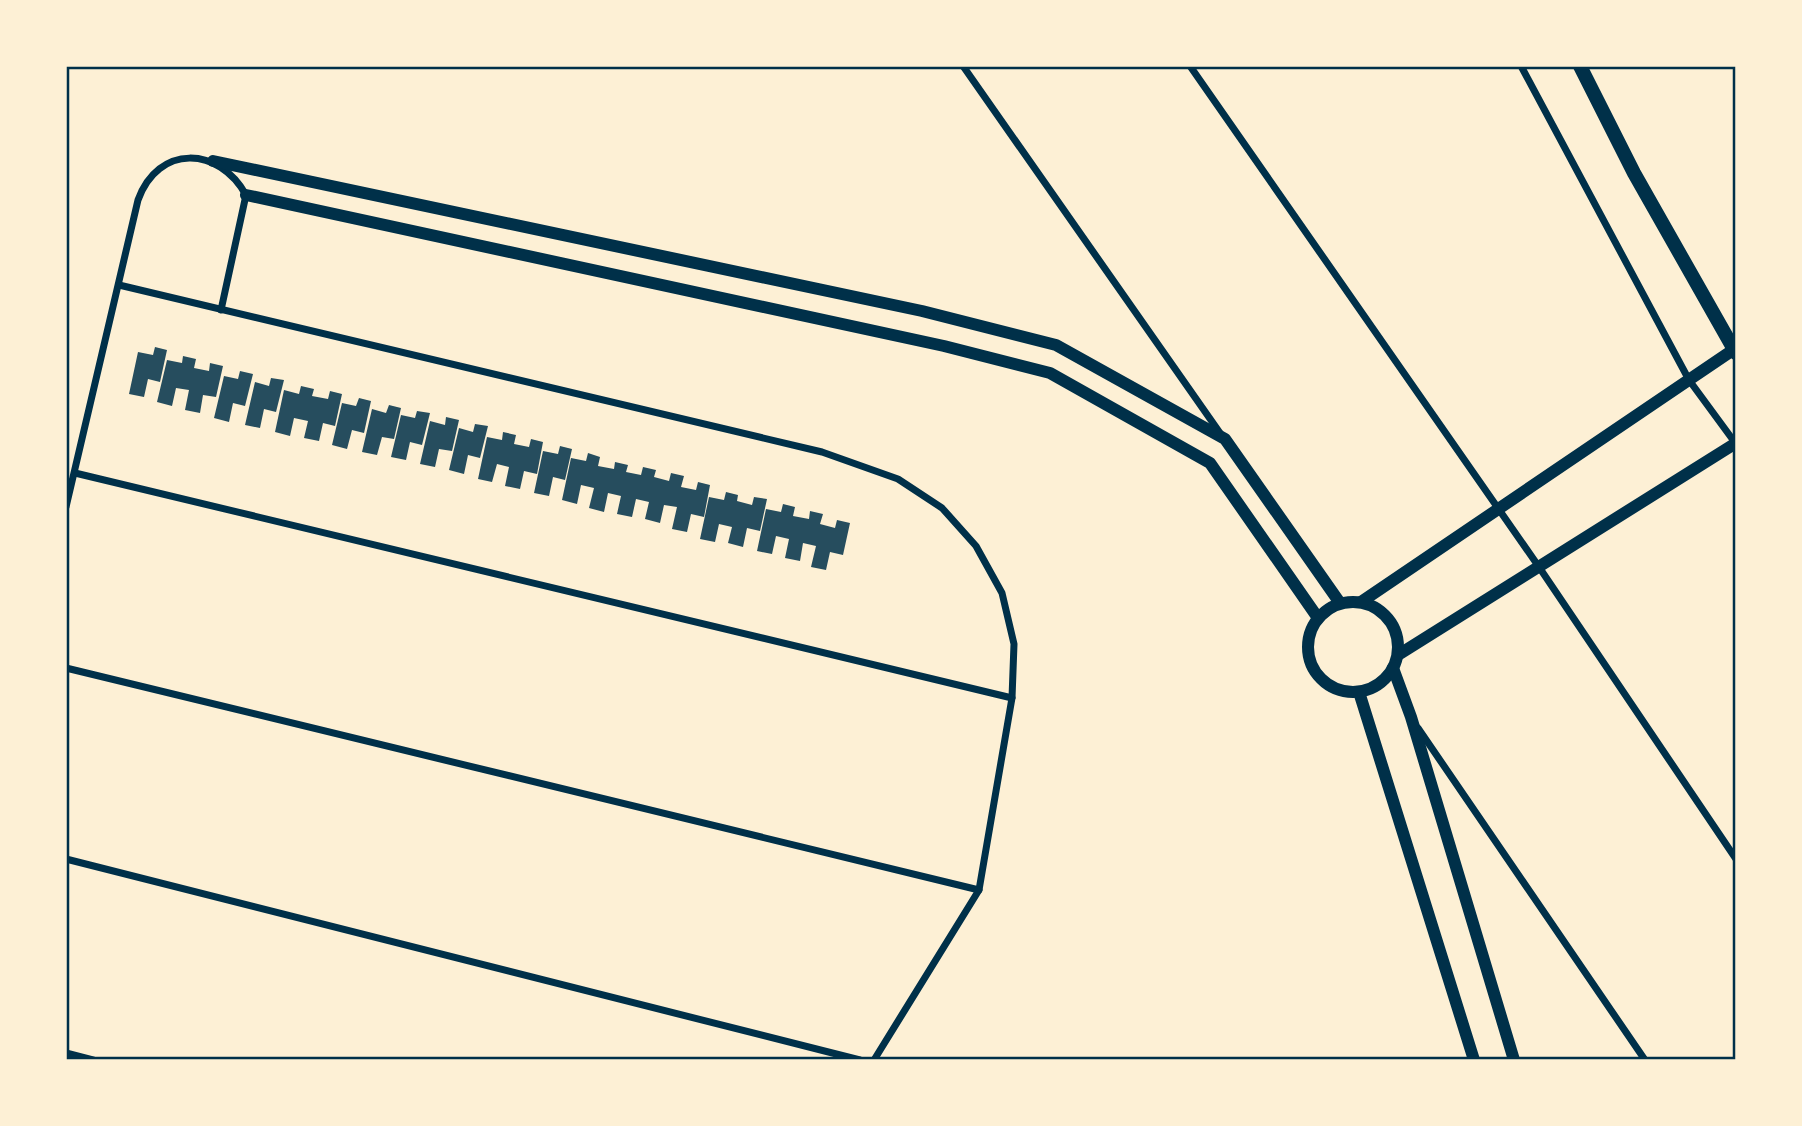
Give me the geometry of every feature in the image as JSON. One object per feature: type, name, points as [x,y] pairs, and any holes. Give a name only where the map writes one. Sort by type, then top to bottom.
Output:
[{"type":"main road","points":[[1580,66],[1634,173],[1734,351]]},
{"type":"street","points":[[963,66],[1340,603]]},
{"type":"street","points":[[1190,66],[1539,567],[1735,859]]},
{"type":"street","points":[[1398,655],[1735,444],[1689,380],[1521,66]]},
{"type":"street","points":[[66,507],[138,200],[145,183],[158,169],[176,160],[195,158],[922,311],[1056,345],[1224,439]]},
{"type":"street","points":[[213,161],[226,168],[246,195],[944,345],[1050,373],[1210,463],[1318,618]]},
{"type":"street","points":[[221,310],[246,195]]},
{"type":"street","points":[[119,285],[822,452],[898,479],[942,508],[976,546],[1002,593],[1014,644],[1012,698],[979,890],[874,1059]]},
{"type":"street","points":[[1362,602],[1734,351]]},
{"type":"street","points":[[75,473],[1012,698]]},
{"type":"street","points":[[1362,602],[1375,606],[1394,627],[1398,655],[1393,668],[1373,688],[1359,692],[1333,687],[1314,669],[1308,643],[1318,618],[1340,603],[1362,602]]},
{"type":"street","points":[[66,668],[979,890]]},
{"type":"street","points":[[1393,668],[1411,717],[1514,1059]]},
{"type":"street","points":[[1359,692],[1474,1059]]},
{"type":"street","points":[[1411,717],[1645,1059]]},
{"type":"street","points":[[66,859],[860,1059]]},
{"type":"street","points":[[66,1053],[93,1059]]},
{"type":"building","points":[[155,347],[167,350],[160,382],[148,379],[144,397],[129,394],[138,352],[153,355]]},
{"type":"building","points":[[183,356],[196,359],[194,368],[209,371],[210,363],[223,366],[216,397],[203,395],[200,413],[185,410],[189,390],[176,388],[172,406],[157,402],[167,360],[182,363]]},
{"type":"building","points":[[240,371],[253,374],[245,406],[233,403],[229,422],[214,418],[224,376],[238,379]]},
{"type":"building","points":[[271,378],[284,380],[276,412],[264,409],[260,428],[245,425],[255,382],[269,386]]},
{"type":"building","points":[[301,386],[314,389],[312,396],[328,399],[330,391],[342,394],[335,426],[323,423],[319,441],[304,438],[308,421],[294,418],[290,436],[275,432],[284,390],[299,394]]},
{"type":"building","points":[[359,398],[371,401],[364,433],[352,430],[347,449],[332,445],[342,403],[356,406]]},
{"type":"building","points":[[389,405],[401,408],[394,439],[382,437],[377,455],[362,452],[372,409],[386,413]]},
{"type":"building","points":[[417,411],[430,413],[422,445],[410,442],[406,460],[391,457],[401,415],[415,418]]},
{"type":"building","points":[[446,417],[459,420],[452,451],[439,449],[435,467],[420,464],[430,421],[445,425]]},
{"type":"building","points":[[475,424],[488,426],[480,458],[468,455],[464,474],[449,470],[459,428],[473,432]]},
{"type":"building","points":[[503,432],[516,435],[514,444],[529,447],[531,439],[543,442],[537,474],[524,471],[520,489],[505,486],[509,467],[497,464],[492,482],[478,479],[487,437],[502,440]]},
{"type":"building","points":[[560,446],[572,449],[565,480],[553,477],[549,496],[534,493],[543,451],[558,454]]},
{"type":"building","points":[[588,453],[600,457],[598,466],[614,469],[615,462],[628,465],[626,472],[641,475],[643,467],[656,470],[654,477],[669,481],[671,473],[684,476],[681,487],[696,490],[698,482],[710,485],[704,517],[691,514],[687,532],[672,529],[677,507],[664,505],[660,523],[645,519],[649,502],[636,499],[632,517],[617,514],[621,496],[608,493],[604,512],[589,508],[594,488],[581,485],[577,504],[562,500],[571,458],[586,461]]},
{"type":"building","points":[[726,492],[738,495],[737,501],[752,505],[754,497],[767,499],[760,531],[747,528],[743,547],[728,543],[732,527],[719,524],[715,542],[700,539],[709,497],[724,500]]},
{"type":"building","points":[[783,504],[795,507],[793,516],[809,519],[810,511],[823,514],[820,524],[835,528],[837,520],[850,523],[843,555],[830,552],[826,570],[811,567],[816,546],[803,543],[800,561],[785,558],[789,539],[776,536],[772,554],[757,551],[766,509],[781,512]]}]
